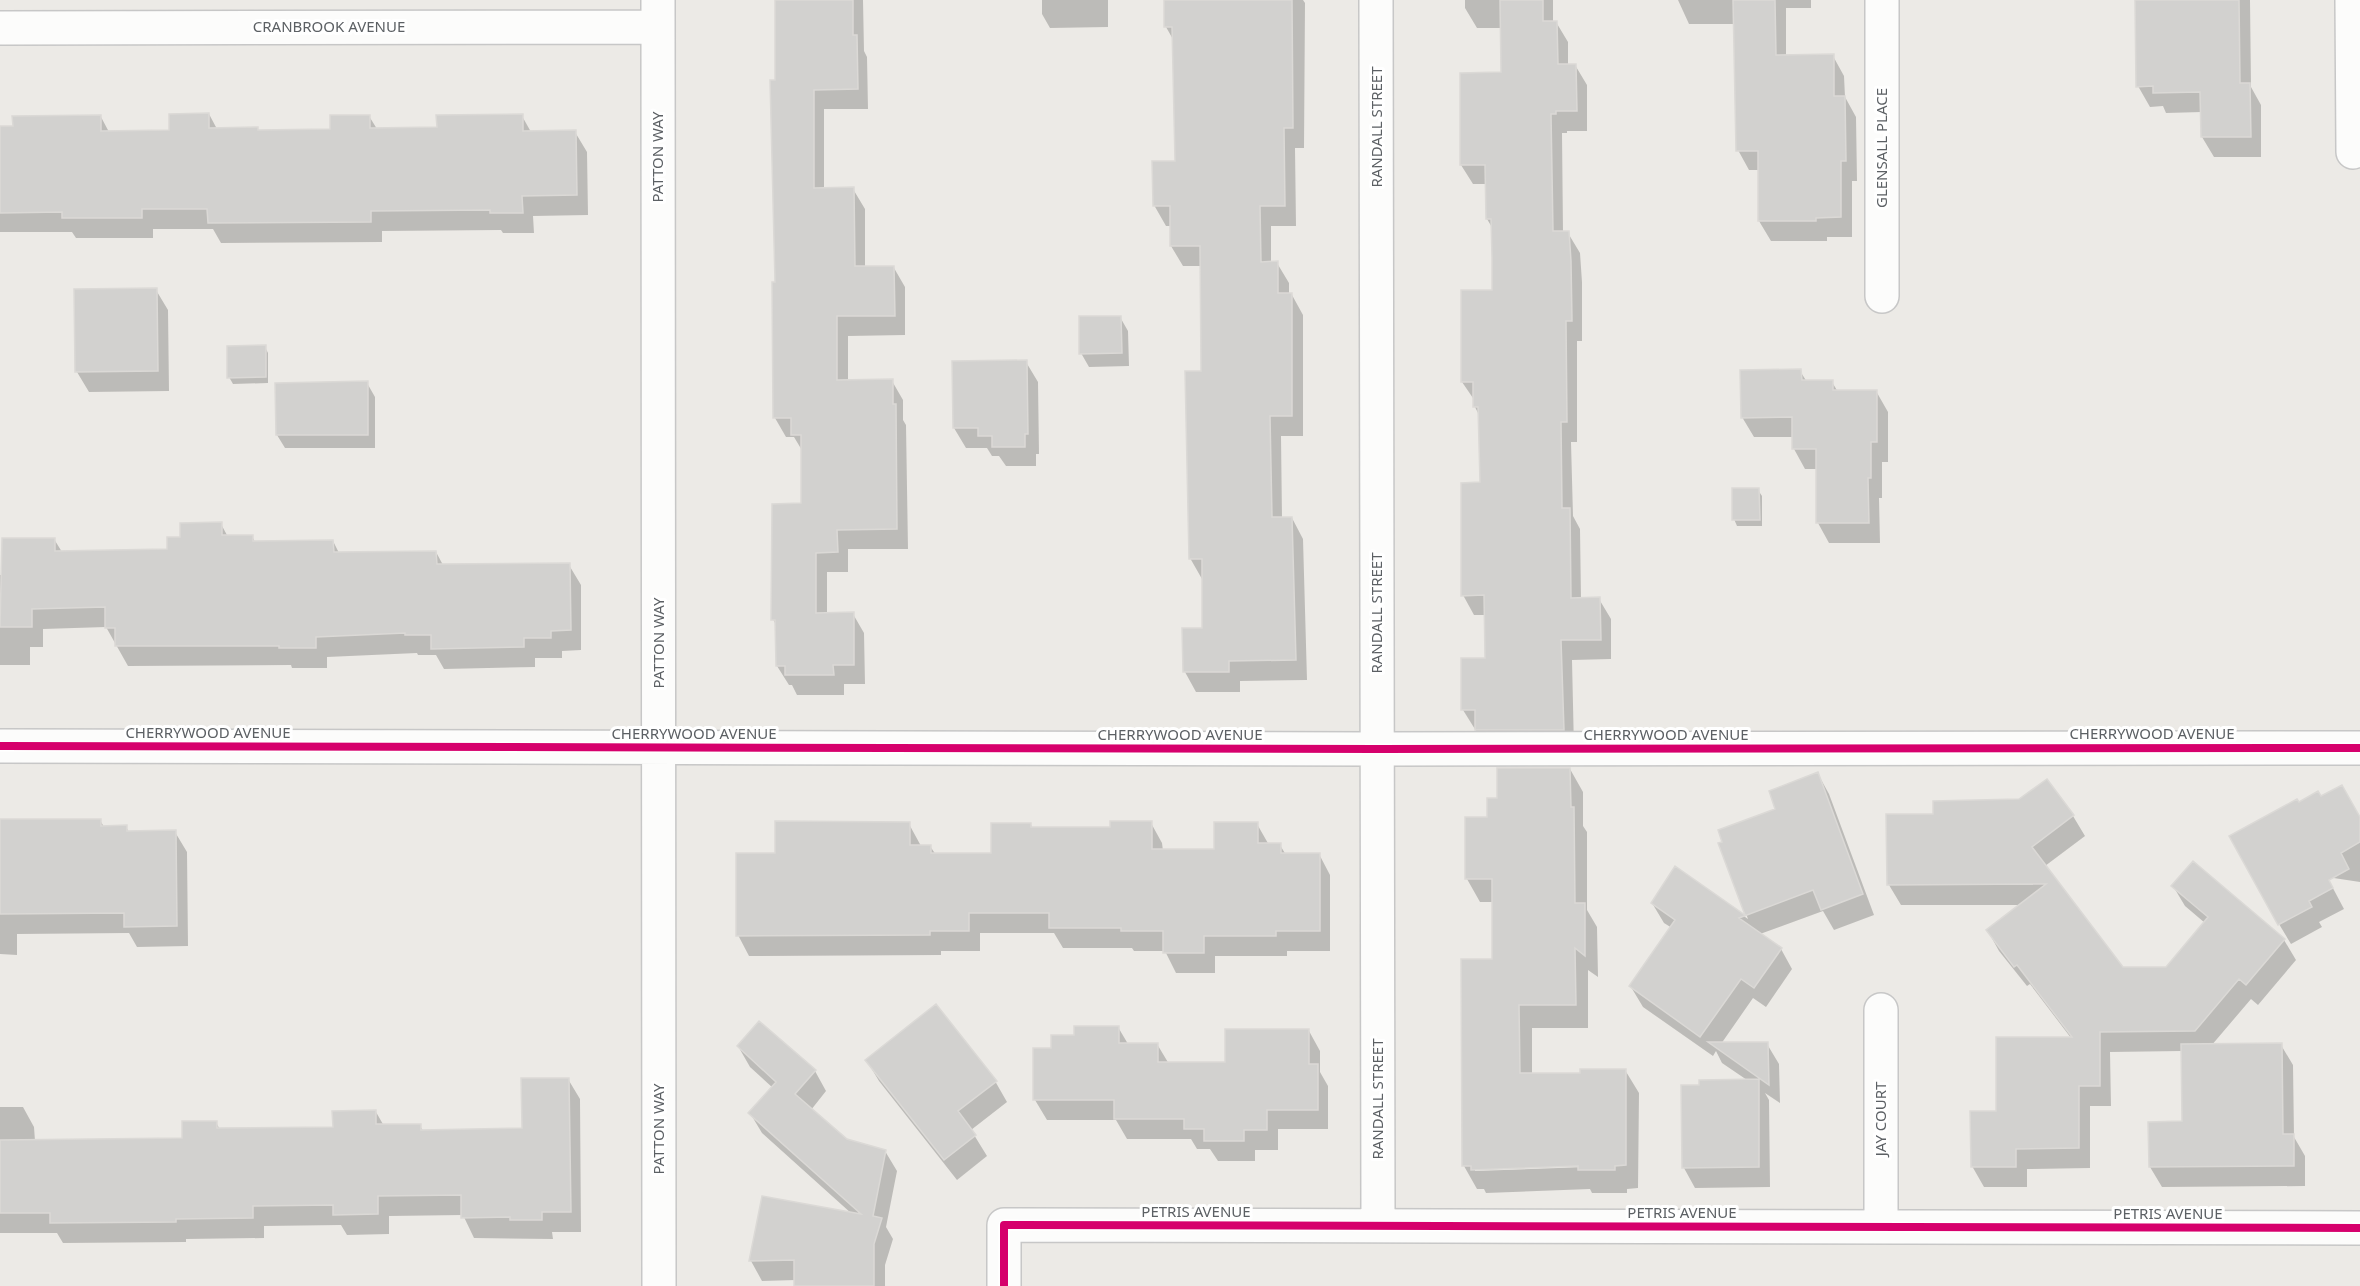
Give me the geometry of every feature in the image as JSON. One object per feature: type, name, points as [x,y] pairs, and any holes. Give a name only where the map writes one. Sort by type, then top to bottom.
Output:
[{"type":"street","name":"RANDALL STREET","points":[[1376,0],[1378,1226]]},
{"type":"street","name":"GLENSALL PLACE","points":[[1882,0],[1882,296]]},
{"type":"street","points":[[2352,0],[2353,152]]},
{"type":"street","name":"CRANBROOK AVENUE","points":[[0,28],[658,14]]},
{"type":"street","name":"PATTON WAY","points":[[658,14],[659,1286]]},
{"type":"street","name":"CHERRYWOOD AVENUE","points":[[0,746],[1377,749],[2360,748]]},
{"type":"street","name":"JAY COURT","points":[[1881,1010],[1881,1227]]},
{"type":"street","name":"PETRIS AVENUE","points":[[1004,1286],[1004,1226],[2360,1228]]},
{"type":"building","points":[[775,0],[853,0],[853,35],[857,35],[858,89],[814,90],[814,188],[854,187],[855,266],[894,266],[895,316],[837,316],[837,380],[893,379],[893,404],[896,404],[897,529],[837,530],[838,552],[816,553],[816,613],[854,612],[854,665],[833,665],[834,675],[785,675],[785,666],[776,666],[775,620],[771,620],[772,504],[801,503],[801,435],[791,435],[791,418],[773,418],[772,282],[775,282],[770,80],[775,80]]},
{"type":"building","points":[[1164,0],[1292,0],[1293,128],[1284,128],[1285,206],[1260,206],[1261,262],[1278,261],[1278,293],[1292,293],[1292,416],[1270,416],[1272,517],[1292,517],[1296,660],[1229,661],[1229,672],[1183,672],[1182,628],[1202,628],[1202,559],[1189,559],[1185,371],[1201,371],[1200,246],[1170,246],[1170,206],[1153,206],[1152,161],[1175,161],[1172,27],[1164,27]]},
{"type":"building","points":[[1500,0],[1543,0],[1543,21],[1557,21],[1558,64],[1576,64],[1577,111],[1556,111],[1556,114],[1551,114],[1553,231],[1569,231],[1571,261],[1572,321],[1566,321],[1567,422],[1561,422],[1562,508],[1570,508],[1571,598],[1600,597],[1601,640],[1561,640],[1564,730],[1475,730],[1475,710],[1461,710],[1461,658],[1485,658],[1484,595],[1461,596],[1461,483],[1480,482],[1478,407],[1473,407],[1473,382],[1461,382],[1461,290],[1492,290],[1492,257],[1491,219],[1486,219],[1485,165],[1460,165],[1460,73],[1501,72]]},
{"type":"building","points":[[1733,0],[1775,0],[1776,55],[1834,54],[1834,96],[1845,96],[1846,161],[1841,161],[1841,217],[1816,218],[1816,221],[1758,221],[1758,151],[1736,151]]},
{"type":"building","points":[[2135,0],[2239,0],[2240,83],[2250,83],[2251,137],[2201,137],[2200,92],[2153,93],[2153,86],[2136,87]]},
{"type":"building","points":[[209,113],[209,128],[258,127],[258,130],[330,129],[330,115],[370,115],[370,128],[437,127],[436,115],[523,114],[523,131],[576,130],[577,195],[522,196],[523,213],[490,213],[490,210],[371,211],[371,222],[208,223],[207,209],[142,209],[142,218],[62,218],[62,212],[0,213],[0,126],[13,126],[12,116],[101,115],[101,131],[169,130],[169,114]]},
{"type":"building","points":[[157,288],[158,371],[75,372],[74,289]]},
{"type":"building","points":[[1079,316],[1121,316],[1122,353],[1079,354]]},
{"type":"building","points":[[266,345],[266,377],[227,378],[227,346]]},
{"type":"building","points":[[1027,360],[1028,434],[1025,434],[1025,447],[992,447],[992,436],[978,436],[978,428],[953,428],[952,361]]},
{"type":"building","points":[[1801,369],[1802,380],[1833,380],[1833,390],[1877,390],[1877,442],[1871,442],[1871,478],[1868,478],[1869,523],[1816,523],[1816,449],[1792,449],[1792,417],[1741,418],[1740,370]]},
{"type":"building","points":[[368,381],[368,435],[276,435],[275,383]]},
{"type":"building","points":[[1732,488],[1759,488],[1760,520],[1732,520]]},
{"type":"building","points":[[222,522],[222,535],[253,535],[253,541],[333,540],[334,552],[436,551],[437,564],[570,563],[571,630],[551,631],[551,638],[524,638],[524,647],[431,649],[431,635],[405,635],[405,633],[316,637],[316,648],[115,646],[115,628],[105,628],[105,607],[32,609],[32,627],[0,627],[2,538],[55,538],[55,551],[167,549],[167,537],[180,537],[180,523]]},
{"type":"building","points":[[1497,768],[1570,768],[1571,807],[1574,807],[1575,903],[1585,903],[1585,956],[1575,948],[1576,1005],[1519,1005],[1520,1073],[1580,1073],[1580,1069],[1626,1069],[1626,1165],[1615,1166],[1615,1170],[1578,1170],[1578,1166],[1471,1170],[1471,1166],[1462,1166],[1461,959],[1492,959],[1492,879],[1465,879],[1465,817],[1487,817],[1487,798],[1497,798]]},
{"type":"building","points":[[1818,772],[1863,894],[1821,910],[1813,890],[1739,918],[1782,948],[1754,988],[1741,979],[1700,1037],[1629,986],[1675,920],[1651,903],[1675,866],[1745,915],[1718,843],[1722,842],[1718,830],[1775,809],[1769,791]]},
{"type":"building","points":[[2047,779],[2074,815],[2032,847],[2123,967],[2166,967],[2208,917],[2171,886],[2193,861],[2285,939],[2246,985],[2239,979],[2195,1031],[2100,1032],[2100,1086],[2079,1086],[2079,1148],[2016,1149],[2016,1167],[1971,1167],[1970,1111],[1996,1111],[1996,1037],[2072,1037],[2017,965],[2014,967],[1986,930],[2046,884],[1887,885],[1886,814],[1933,814],[1933,801],[2019,799]]},
{"type":"building","points":[[2342,785],[2360,817],[2360,842],[2341,853],[2349,869],[2329,880],[2333,888],[2309,901],[2312,907],[2278,925],[2229,836],[2297,799],[2299,802],[2318,791],[2321,796]]},
{"type":"building","points":[[0,819],[101,819],[101,826],[127,825],[127,831],[176,830],[177,926],[124,927],[124,913],[0,914]]},
{"type":"building","points":[[775,821],[910,822],[910,845],[931,845],[931,853],[991,853],[991,823],[1031,823],[1031,827],[1110,827],[1110,821],[1152,821],[1152,849],[1214,849],[1214,822],[1258,822],[1258,843],[1281,843],[1281,853],[1320,853],[1320,931],[1276,931],[1276,936],[1204,936],[1204,953],[1163,953],[1163,931],[1121,931],[1121,928],[1049,928],[1049,913],[969,913],[969,931],[930,931],[930,935],[736,936],[736,853],[775,853]]},
{"type":"building","points":[[936,1004],[997,1081],[958,1111],[976,1135],[944,1160],[865,1060]]},
{"type":"building","points":[[759,1021],[816,1070],[795,1094],[847,1139],[886,1150],[873,1216],[882,1218],[874,1244],[874,1286],[794,1286],[794,1260],[749,1261],[762,1196],[861,1214],[748,1113],[776,1082],[737,1046]]},
{"type":"building","points":[[1074,1026],[1119,1026],[1119,1043],[1158,1043],[1158,1062],[1225,1062],[1225,1029],[1309,1029],[1309,1064],[1318,1064],[1318,1110],[1267,1110],[1267,1130],[1244,1130],[1244,1141],[1204,1141],[1204,1129],[1184,1129],[1184,1119],[1114,1119],[1114,1100],[1033,1100],[1033,1048],[1051,1048],[1051,1035],[1074,1035]]},
{"type":"building","points":[[1708,1042],[1768,1042],[1769,1085]]},
{"type":"building","points":[[2282,1043],[2283,1134],[2294,1134],[2294,1166],[2149,1167],[2148,1122],[2182,1121],[2181,1044]]},
{"type":"building","points":[[521,1078],[569,1078],[571,1212],[542,1212],[542,1220],[510,1220],[510,1217],[461,1218],[461,1195],[378,1196],[378,1214],[333,1215],[333,1205],[253,1206],[253,1218],[176,1219],[176,1222],[50,1223],[50,1213],[0,1213],[0,1140],[182,1138],[182,1121],[217,1121],[217,1128],[333,1127],[332,1111],[376,1110],[376,1124],[421,1124],[421,1130],[522,1128]]},
{"type":"building","points":[[1759,1079],[1759,1167],[1682,1168],[1681,1085],[1699,1085],[1699,1080]]},
{"type":"cycle path","points":[[0,746],[1377,749],[2360,748]]},
{"type":"cycle path","points":[[1004,1286],[1004,1225],[2360,1228]]}]
